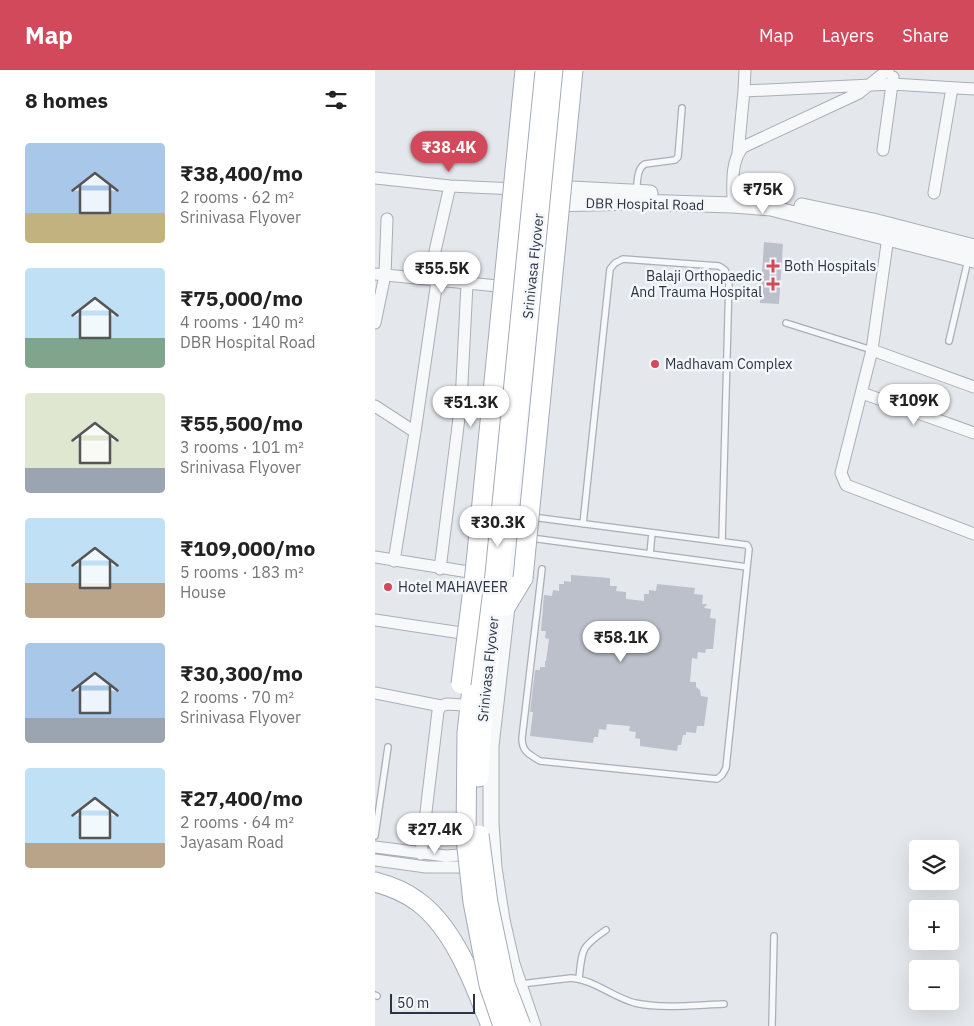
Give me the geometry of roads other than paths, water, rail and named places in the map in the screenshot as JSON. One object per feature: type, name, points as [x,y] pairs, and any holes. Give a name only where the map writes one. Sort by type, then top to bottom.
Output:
[{"type":"main road","points":[[463,695],[525,70]]},
{"type":"main road","name":"Srinivasa Flyover","points":[[503,1026],[489,985],[473,902],[466,839],[467,733],[541,70]]},
{"type":"main road","name":"Srinivasa Flyover","points":[[521,1026],[505,984],[488,903],[479,835],[478,781],[483,710],[556,70]]},
{"type":"main road","points":[[506,606],[523,578],[573,70]]},
{"type":"main road","points":[[375,882],[394,888],[418,901],[439,923],[456,946],[492,1026]]},
{"type":"street","points":[[492,1026],[481,989],[467,920],[458,794],[463,695],[488,512],[513,288],[533,70]]},
{"type":"street","points":[[533,1026],[512,964],[502,920],[493,858],[491,746],[528,424],[542,267],[567,70]]},
{"type":"street","points":[[738,153],[745,70]]},
{"type":"street","points":[[733,200],[735,160],[743,147],[859,93],[872,85],[888,70]]},
{"type":"street","points":[[883,150],[894,70]]},
{"type":"street","points":[[744,91],[892,84],[974,90]]},
{"type":"street","points":[[934,193],[952,88]]},
{"type":"street","points":[[375,178],[450,186],[522,190]]},
{"type":"street","points":[[435,251],[450,186]]},
{"type":"street","name":"DBR Hospital Road","points":[[552,188],[782,202],[873,221],[972,255]]},
{"type":"street","name":"DBR Hospital Road","points":[[550,204],[733,200],[972,255]]},
{"type":"street","points":[[375,323],[387,219]]},
{"type":"street","points":[[889,237],[872,350],[841,473],[847,485],[974,534]]},
{"type":"street","points":[[380,274],[513,288]]},
{"type":"street","points":[[394,561],[437,280]]},
{"type":"street","points":[[440,569],[461,402],[467,284]]},
{"type":"street","points":[[872,350],[974,387]]},
{"type":"street","points":[[862,393],[974,433]]},
{"type":"street","points":[[375,406],[415,432]]},
{"type":"street","points":[[375,557],[440,569],[475,573]]},
{"type":"street","points":[[375,620],[468,634]]},
{"type":"street","points":[[375,693],[441,706]]},
{"type":"street","points":[[421,854],[438,711],[441,706],[463,695]]},
{"type":"street","points":[[375,847],[462,862]]},
{"type":"street","points":[[375,860],[426,868],[493,858]]},
{"type":"lane","points":[[636,192],[641,166],[678,158],[682,108]]},
{"type":"lane","points":[[949,341],[972,255]]},
{"type":"lane","points":[[583,524],[609,269],[623,259],[719,266],[725,270],[729,279],[722,542]]},
{"type":"lane","points":[[786,323],[872,350]]},
{"type":"lane","points":[[517,516],[747,545],[749,549],[726,768],[722,775],[717,779],[540,761],[525,752],[522,738],[542,569]]},
{"type":"lane","points":[[650,554],[652,533]]},
{"type":"lane","points":[[514,536],[747,566]]},
{"type":"lane","points":[[375,833],[389,747]]},
{"type":"lane","points":[[579,978],[581,956],[584,948],[606,930]]},
{"type":"lane","points":[[772,1026],[774,936]]},
{"type":"lane","points":[[519,985],[579,978],[595,983],[634,1002],[683,1006],[724,1004]]},
{"type":"place","name":"Both Hospitals","points":[[773,266]]},
{"type":"place","name":"Balaji Orthopaedic And Trauma Hospital","points":[[773,284]]},
{"type":"place","name":"Madhavam Complex","points":[[655,364]]},
{"type":"place","name":"Hotel MAHAVEER","points":[[388,587]]}]
